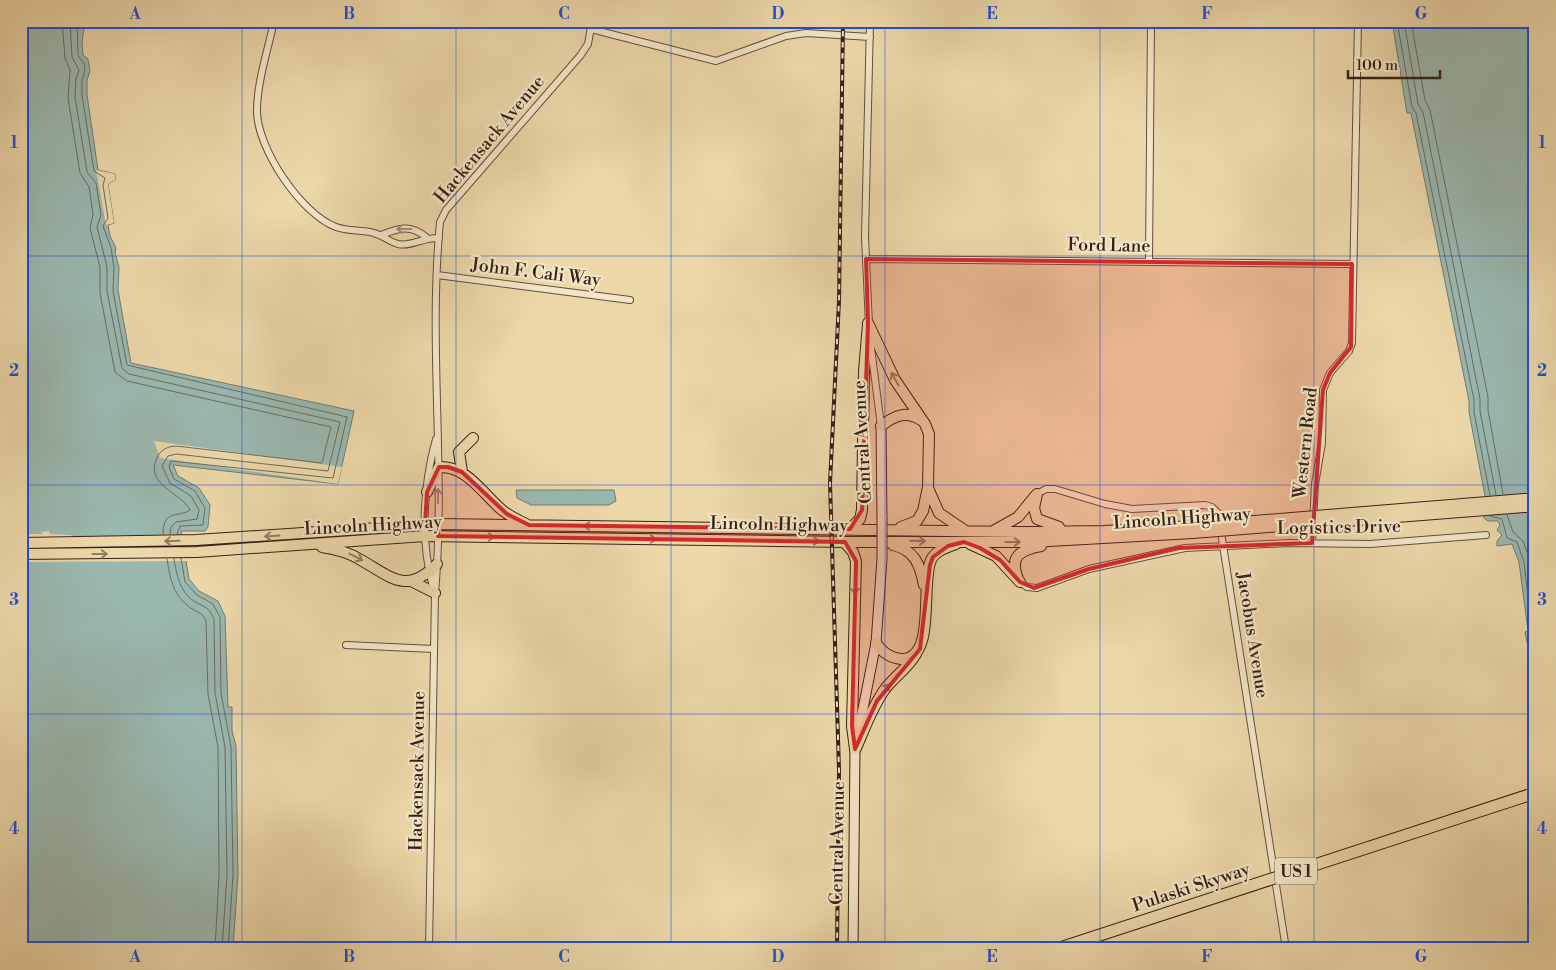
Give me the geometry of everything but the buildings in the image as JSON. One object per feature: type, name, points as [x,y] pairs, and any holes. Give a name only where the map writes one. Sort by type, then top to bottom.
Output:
[{"type":"highway","points":[[868,323],[895,380],[928,434],[928,487],[920,517],[912,524],[891,530]]},
{"type":"highway","points":[[850,529],[860,519],[862,510],[864,371],[868,323]]},
{"type":"highway","points":[[881,426],[899,415],[912,415],[921,420]]},
{"type":"highway","points":[[462,472],[459,452],[473,438]]},
{"type":"highway","points":[[427,492],[439,467],[452,468],[462,472],[504,512],[530,525]]},
{"type":"highway","points":[[928,487],[939,513],[966,536],[996,556],[1020,582]]},
{"type":"highway","points":[[990,531],[1015,520],[1037,494]]},
{"type":"highway","points":[[1037,494],[1034,508],[1037,519],[1073,536]]},
{"type":"highway","name":"Lincoln Highway","points":[[1192,530],[1535,499]]},
{"type":"highway","name":"Lincoln Highway","points":[[21,554],[221,550],[425,536],[844,542],[966,536],[1073,536],[1535,507]]},
{"type":"highway","name":"Lincoln Highway","points":[[21,543],[221,539],[425,524],[850,529],[966,536],[990,531],[1073,536]]},
{"type":"highway","points":[[855,749],[877,701],[888,684],[909,665],[917,654],[924,637],[925,590],[933,557],[966,536]]},
{"type":"highway","points":[[1020,582],[1015,565],[1019,554],[1029,549],[1073,536]]},
{"type":"highway","points":[[872,541],[901,547],[910,552],[919,566],[925,590]]},
{"type":"highway","points":[[844,542],[853,552],[856,560],[852,726],[855,749]]},
{"type":"highway","points":[[309,545],[342,551],[399,582],[411,581],[429,572],[437,564]]},
{"type":"highway","points":[[411,581],[435,593]]},
{"type":"highway","points":[[876,643],[893,658],[908,658],[917,654]]},
{"type":"highway","name":"Pulaski Skyway","points":[[1057,949],[1535,792]]},
{"type":"highway","name":"Pulaski Skyway","points":[[1079,949],[1535,800]]},
{"type":"main road","name":"Central Avenue","points":[[853,949],[855,749],[876,643],[882,559],[881,426]]},
{"type":"street","points":[[274,21],[257,111],[263,141],[268,152],[301,199],[320,219],[350,231],[372,232],[397,244],[411,244],[426,237],[438,238]]},
{"type":"street","name":"Hackensack Avenue","points":[[429,949],[435,593],[438,536],[437,275],[440,222],[446,210],[580,56],[588,44],[592,21]]},
{"type":"street","name":"Central Avenue","points":[[870,21],[866,259],[868,323],[881,426]]},
{"type":"street","points":[[1149,261],[1151,21]]},
{"type":"street","name":"Western Road","points":[[1312,543],[1316,468],[1322,443],[1323,390],[1330,373],[1351,347],[1358,21]]},
{"type":"street","points":[[591,29],[716,61],[786,36],[806,33],[870,37]]},
{"type":"street","points":[[381,235],[396,229],[411,229],[417,230],[426,237]]},
{"type":"street","name":"Ford Lane","points":[[866,259],[1352,264]]},
{"type":"street","name":"John F. Cali Way","points":[[437,275],[630,300]]},
{"type":"street","name":"Hackensack Avenue","points":[[435,593],[425,556],[425,524],[427,492],[437,437]]},
{"type":"street","name":"Jacobus Avenue","points":[[1037,494],[1043,490],[1055,489],[1105,504],[1132,509],[1208,506],[1217,511],[1286,949]]},
{"type":"street","name":"Logistics Drive","points":[[1020,582],[1028,587],[1038,588],[1080,571],[1179,548],[1312,543],[1370,544],[1486,535]]},
{"type":"street","points":[[346,645],[434,649]]},
{"type":"highlighted area","points":[[866,259],[1352,264],[1351,347],[1330,373],[1323,390],[1312,543],[1179,548],[1089,569],[1034,588],[1020,582],[1000,560],[980,548],[964,542],[948,546],[933,557],[930,565],[920,649],[877,701],[855,749],[852,726],[856,561],[845,542],[438,536],[438,524],[425,524],[427,492],[439,467],[448,467],[462,472],[507,514],[529,525],[850,529],[862,510],[868,323]]},
{"type":"water","points":[[21,21],[82,21],[80,27],[84,28],[83,55],[88,59],[90,71],[87,80],[87,95],[98,170],[115,174],[115,180],[108,184],[114,223],[108,225],[110,236],[116,248],[115,253],[119,267],[118,290],[131,363],[354,411],[338,484],[173,465],[178,476],[199,488],[210,505],[208,527],[205,531],[181,531],[189,579],[199,591],[218,601],[225,616],[228,707],[232,707],[232,731],[236,746],[238,875],[233,949],[21,949]]},
{"type":"water","points":[[1392,21],[1535,21],[1535,683],[1525,632],[1528,631],[1519,562],[1512,544],[1497,546],[1497,541],[1502,535],[1497,530],[1500,525],[1498,521],[1488,521],[1484,518],[1485,496],[1469,412],[1469,401],[1411,113],[1407,113]]},
{"type":"water","points":[[516,490],[614,490],[616,501],[609,505],[531,505],[517,498]]},
{"type":"pier","points":[[96,170],[115,174],[115,180],[108,184],[114,223],[106,225]]},
{"type":"pier","points":[[154,441],[342,467],[338,484],[160,458]]},
{"type":"pier","points":[[49,531],[50,534],[71,535],[74,537],[184,534],[189,561],[21,562],[21,534],[42,534],[42,532]]},
{"type":"railway","points":[[837,949],[839,770],[830,483],[839,301],[843,21]]}]
